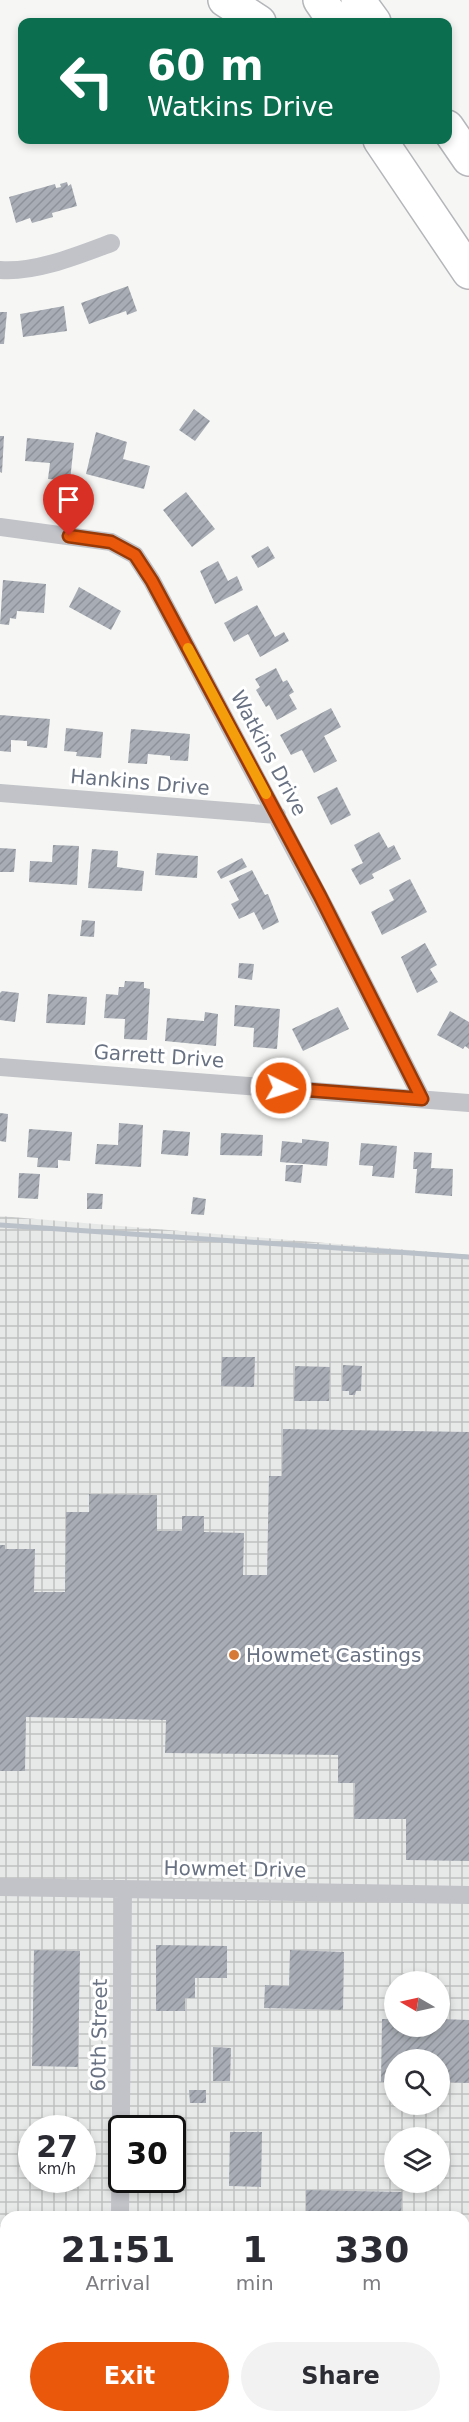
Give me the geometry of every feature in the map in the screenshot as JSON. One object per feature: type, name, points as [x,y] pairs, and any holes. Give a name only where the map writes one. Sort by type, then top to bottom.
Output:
[{"type":"highway","points":[[225,0],[253,18]]},
{"type":"highway","points":[[321,0],[332,18]]},
{"type":"highway","points":[[358,0],[371,18]]},
{"type":"highway","points":[[452,134],[469,159]]},
{"type":"highway","points":[[384,144],[469,272]]},
{"type":"highway","points":[[410,144],[469,255]]},
{"type":"street","points":[[0,270],[43,265],[78,256],[111,243]]},
{"type":"street","name":"Watkins Drive","points":[[0,526],[111,542],[135,555],[152,581],[277,815],[422,1099]]},
{"type":"street","name":"Hankins Drive","points":[[0,793],[277,815]]},
{"type":"street","name":"Garrett Drive","points":[[0,1067],[469,1103]]},
{"type":"street","name":"Howmet Drive","points":[[0,1887],[469,1895]]},
{"type":"street","name":"60th Street","points":[[120,2211],[123,1889]]},
{"type":"shaded area","points":[[0,1216],[469,1255],[469,2211],[0,2211]]},
{"type":"building","points":[[67,182],[68,186],[71,184],[77,206],[52,213],[53,217],[32,223],[30,218],[16,223],[9,197],[55,184],[56,188],[61,187],[60,184]]},
{"type":"building","points":[[128,286],[137,311],[127,315],[126,311],[89,324],[81,303]]},
{"type":"building","points":[[64,306],[67,331],[23,337],[20,314]]},
{"type":"building","points":[[0,312],[7,312],[4,344],[0,344]]},
{"type":"building","points":[[194,409],[210,421],[195,441],[179,430]]},
{"type":"building","points":[[96,432],[127,442],[123,459],[150,466],[144,489],[86,474]]},
{"type":"building","points":[[0,436],[4,436],[2,473],[0,472]]},
{"type":"building","points":[[27,438],[74,443],[70,481],[48,479],[50,463],[25,461]]},
{"type":"building","points":[[186,492],[215,529],[192,547],[163,510]]},
{"type":"building","points":[[268,546],[275,558],[258,568],[251,556]]},
{"type":"building","points":[[218,561],[228,581],[237,576],[243,590],[215,604],[200,571]]},
{"type":"building","points":[[3,580],[46,584],[44,613],[17,611],[16,619],[10,618],[9,625],[0,624]]},
{"type":"building","points":[[79,587],[121,611],[111,630],[69,607]]},
{"type":"building","points":[[257,605],[275,637],[284,632],[289,641],[260,657],[248,634],[234,642],[224,623]]},
{"type":"building","points":[[276,668],[283,682],[287,680],[294,692],[289,695],[297,709],[277,720],[269,705],[266,707],[256,690],[260,687],[255,679]]},
{"type":"building","points":[[331,708],[341,727],[324,736],[337,761],[314,773],[302,750],[291,755],[280,735]]},
{"type":"building","points":[[0,715],[50,719],[47,748],[27,746],[27,741],[11,740],[11,752],[0,751]]},
{"type":"building","points":[[66,728],[103,732],[101,758],[76,756],[77,752],[64,751]]},
{"type":"building","points":[[131,729],[190,734],[188,761],[170,760],[170,756],[148,754],[147,764],[128,763]]},
{"type":"building","points":[[337,787],[351,815],[331,825],[317,797]]},
{"type":"building","points":[[379,832],[388,848],[394,845],[401,859],[372,874],[374,878],[360,885],[351,869],[363,863],[354,845]]},
{"type":"building","points":[[53,845],[79,846],[77,885],[29,882],[30,861],[52,862]]},
{"type":"building","points":[[0,848],[16,849],[14,872],[0,872]]},
{"type":"building","points":[[92,849],[118,851],[117,867],[144,871],[142,891],[88,888]]},
{"type":"building","points":[[157,853],[198,856],[197,878],[155,875]]},
{"type":"building","points":[[242,858],[247,867],[221,879],[217,872],[219,870]]},
{"type":"building","points":[[252,870],[265,895],[268,894],[279,922],[263,930],[254,912],[239,919],[231,904],[239,900],[229,881]]},
{"type":"building","points":[[410,879],[427,912],[382,935],[371,912],[394,900],[389,890]]},
{"type":"building","points":[[82,920],[95,921],[94,937],[80,936]]},
{"type":"building","points":[[425,943],[437,965],[430,969],[438,982],[417,993],[401,957]]},
{"type":"building","points":[[239,963],[254,964],[252,980],[238,978]]},
{"type":"building","points":[[125,981],[144,982],[144,988],[150,989],[147,1040],[124,1039],[125,1019],[104,1018],[106,994],[118,995],[119,987],[124,987]]},
{"type":"building","points":[[2,991],[19,993],[15,1022],[0,1020],[0,993]]},
{"type":"building","points":[[48,994],[87,997],[85,1025],[46,1023]]},
{"type":"building","points":[[235,1005],[280,1009],[277,1049],[253,1047],[254,1028],[234,1026]]},
{"type":"building","points":[[338,1007],[349,1029],[303,1051],[292,1029]]},
{"type":"building","points":[[450,1011],[469,1022],[469,1049],[465,1046],[463,1049],[437,1035]]},
{"type":"building","points":[[205,1012],[218,1014],[216,1046],[165,1041],[167,1018],[204,1021]]},
{"type":"building","points":[[0,1113],[8,1114],[6,1142],[0,1141]]},
{"type":"building","points":[[119,1123],[143,1125],[141,1167],[95,1164],[97,1144],[118,1145]]},
{"type":"building","points":[[29,1129],[72,1132],[70,1161],[58,1160],[58,1168],[37,1167],[38,1158],[27,1157]]},
{"type":"building","points":[[163,1130],[190,1132],[188,1156],[161,1154]]},
{"type":"building","points":[[221,1133],[263,1135],[262,1156],[220,1155]]},
{"type":"building","points":[[302,1139],[329,1142],[327,1166],[280,1162],[282,1141],[302,1143]]},
{"type":"building","points":[[361,1143],[397,1146],[394,1178],[372,1176],[373,1166],[359,1165]]},
{"type":"building","points":[[414,1152],[432,1153],[431,1168],[453,1169],[452,1196],[415,1193],[417,1169],[413,1169]]},
{"type":"building","points":[[286,1165],[303,1165],[301,1183],[285,1181]]},
{"type":"building","points":[[19,1173],[40,1174],[38,1199],[18,1198]]},
{"type":"building","points":[[87,1193],[103,1194],[102,1209],[87,1209]]},
{"type":"building","points":[[193,1197],[206,1199],[204,1215],[191,1214]]},
{"type":"building","points":[[222,1357],[255,1357],[254,1387],[221,1386]]},
{"type":"building","points":[[343,1365],[362,1366],[361,1391],[356,1391],[355,1395],[349,1395],[349,1391],[342,1391]]},
{"type":"building","points":[[295,1366],[330,1367],[329,1401],[294,1401]]},
{"type":"building","name":"Howmet Castings","points":[[283,1429],[469,1432],[469,1861],[406,1860],[406,1819],[354,1819],[355,1783],[338,1783],[338,1755],[165,1753],[166,1720],[26,1717],[25,1771],[0,1771],[0,1545],[5,1545],[5,1549],[35,1549],[34,1592],[65,1592],[66,1512],[89,1512],[89,1494],[157,1495],[157,1531],[182,1531],[182,1516],[204,1516],[204,1532],[244,1533],[243,1575],[267,1575],[269,1476],[282,1476]]},
{"type":"building","points":[[156,1945],[227,1946],[227,1978],[195,1978],[195,1998],[185,1998],[185,2011],[156,2011]]},
{"type":"building","points":[[34,1950],[80,1951],[78,2067],[32,2066]]},
{"type":"building","points":[[290,1950],[344,1952],[343,2010],[264,2008],[265,1985],[289,1986]]},
{"type":"building","points":[[382,2019],[384,2019],[384,2037],[450,2037],[450,2019],[469,2020],[469,2083],[450,2082],[450,2049],[384,2049],[384,2082],[381,2082]]},
{"type":"building","points":[[213,2047],[231,2048],[230,2081],[213,2081]]},
{"type":"building","points":[[189,2090],[206,2090],[206,2103],[190,2103]]},
{"type":"building","points":[[230,2132],[262,2132],[261,2187],[229,2186]]},
{"type":"building","points":[[306,2190],[402,2193],[401,2211],[306,2211]]},
{"type":"waterway","points":[[0,1225],[469,1257]]},
{"type":"slow traffic","points":[[188,648],[266,794]]},
{"type":"place","name":"Howmet Castings","points":[[234,1655]]},
{"type":"route","points":[[69,536],[111,542],[135,555],[152,581],[320,896],[422,1099],[281,1088]]}]
